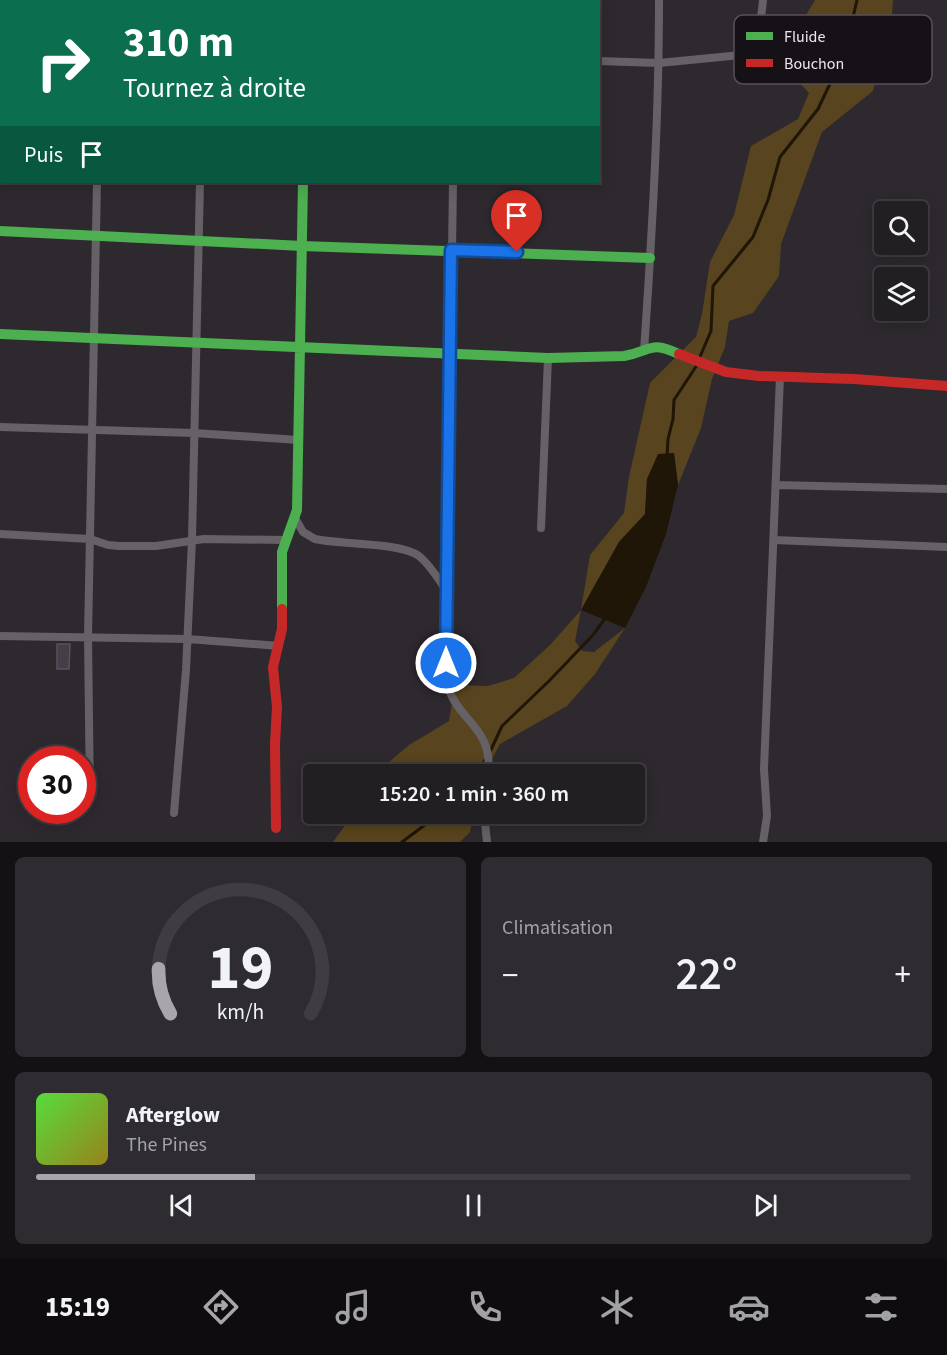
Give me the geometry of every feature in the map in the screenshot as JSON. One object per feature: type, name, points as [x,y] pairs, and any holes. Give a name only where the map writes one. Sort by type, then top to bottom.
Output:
[{"type":"street","points":[[644,351],[659,63],[659,0]]},
{"type":"street","points":[[761,15],[763,0]]},
{"type":"street","points":[[600,61],[659,63],[734,56]]},
{"type":"street","points":[[89,746],[88,636],[92,339],[97,183]]},
{"type":"street","points":[[174,813],[188,639],[200,183]]},
{"type":"street","points":[[276,828],[277,707],[272,673],[282,629],[282,552],[295,518],[299,440],[303,183]]},
{"type":"street","points":[[453,183],[446,591],[448,689],[451,699],[486,744],[489,764]]},
{"type":"street","points":[[0,231],[302,246],[650,258]]},
{"type":"street","points":[[0,334],[300,349],[548,358],[624,356],[654,346],[664,347],[726,372],[947,386]]},
{"type":"street","points":[[541,528],[548,358]]},
{"type":"street","points":[[763,842],[767,816],[764,769],[780,376]]},
{"type":"street","points":[[0,427],[194,433],[299,440]]},
{"type":"street","points":[[776,484],[947,489]]},
{"type":"street","points":[[295,518],[303,532],[315,539],[401,549],[418,555],[432,569],[446,591]]},
{"type":"street","points":[[0,534],[90,539],[119,546],[156,546],[192,540],[285,540]]},
{"type":"street","points":[[774,540],[947,547]]},
{"type":"street","points":[[0,636],[188,639],[279,646]]},
{"type":"street","points":[[485,824],[487,842]]},
{"type":"shaded area","points":[[815,0],[893,0],[892,15],[806,15]]},
{"type":"shaded area","points":[[801,84],[875,84],[873,91],[822,132],[781,244],[779,276],[753,313],[729,321],[725,347],[712,379],[701,428],[678,485],[674,453],[647,479],[645,514],[619,542],[581,610],[590,555],[624,513],[629,477],[650,383],[696,337],[710,262],[734,215],[751,146],[798,119],[809,93]]},
{"type":"shaded area","points":[[674,453],[678,485],[666,534],[646,587],[625,628],[581,610],[619,542],[645,514],[647,479],[658,454]]},
{"type":"shaded area","points":[[581,610],[575,641],[582,651],[594,652],[625,628],[595,674],[567,706],[500,744],[489,764],[387,764],[409,745],[449,721],[455,685],[488,686],[514,678],[551,644]]},
{"type":"shaded area","points":[[346,824],[472,824],[470,832],[460,842],[333,842]]},
{"type":"building","points":[[57,644],[70,644],[69,669],[57,669]]},
{"type":"waterway","points":[[854,15],[857,0]]},
{"type":"waterway","points":[[699,359],[711,331],[713,286],[753,237],[768,200],[780,157],[818,109],[830,84]]},
{"type":"waterway","points":[[667,456],[674,400],[697,365]]},
{"type":"waterway","points":[[489,754],[502,726],[593,635],[606,617]]},
{"type":"waterway","points":[[483,764],[485,760]]},
{"type":"waterway","points":[[402,842],[426,824]]},
{"type":"traffic: fast","points":[[282,609],[282,552],[297,510],[303,183]]},
{"type":"traffic: fast","points":[[0,231],[302,246],[650,258]]},
{"type":"traffic: fast","points":[[0,334],[548,358],[624,356],[656,347],[679,354]]},
{"type":"traffic: jam","points":[[679,354],[726,372],[759,376],[854,379],[947,386]]},
{"type":"traffic: jam","points":[[276,828],[277,707],[273,667],[282,629],[282,609]]},
{"type":"route","points":[[446,663],[451,250],[517,252]]}]
